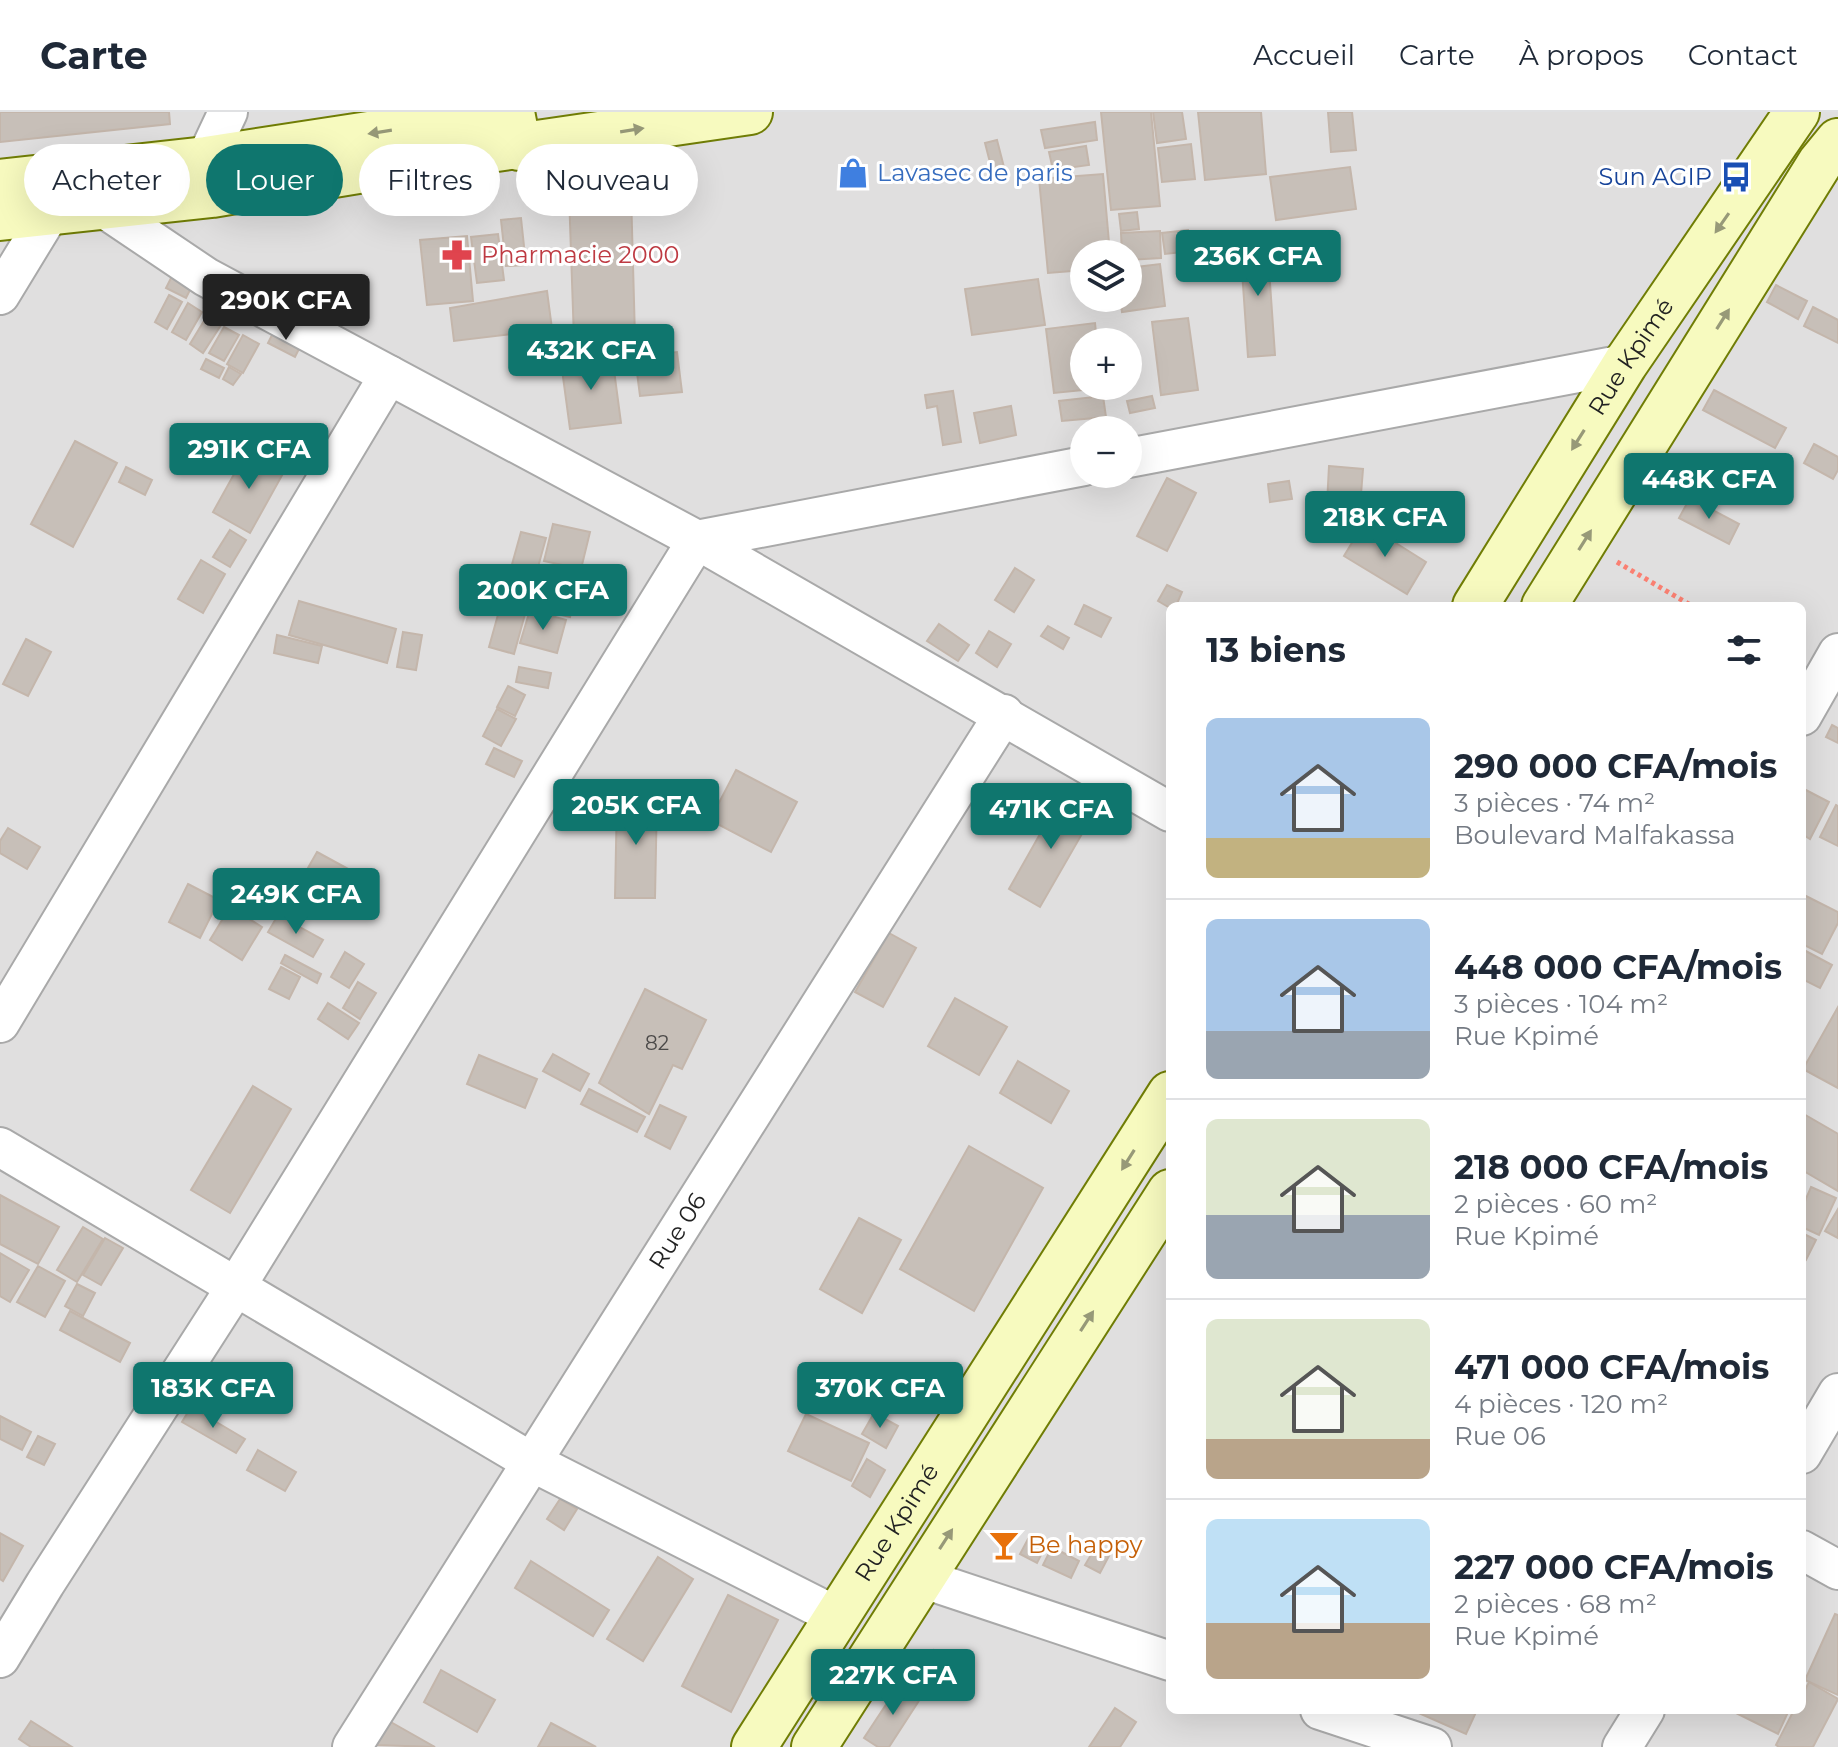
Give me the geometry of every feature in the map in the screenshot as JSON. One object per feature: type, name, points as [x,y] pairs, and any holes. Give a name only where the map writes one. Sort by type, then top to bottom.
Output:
[{"type":"main road","points":[[343,146],[750,112]]},
{"type":"main road","name":"Rue Kpimé","points":[[1477,602],[1625,364],[1797,112]]},
{"type":"main road","points":[[190,198],[455,155],[516,130]]},
{"type":"main road","points":[[1546,602],[1820,163],[1838,141]]},
{"type":"main road","points":[[190,163],[206,159]]},
{"type":"main road","points":[[0,182],[24,184]]},
{"type":"main road","points":[[0,218],[24,216]]},
{"type":"main road","name":"Rue Kpimé","points":[[754,1747],[1166,1100]]},
{"type":"main road","name":"Rue Kpimé","points":[[814,1747],[1166,1198]]},
{"type":"street","points":[[213,144],[228,112]]},
{"type":"street","points":[[190,192],[206,159]]},
{"type":"street","points":[[0,295],[48,216]]},
{"type":"street","points":[[125,216],[206,277],[697,540],[1166,810]]},
{"type":"street","points":[[1142,455],[1625,364]]},
{"type":"street","points":[[0,1023],[389,375]]},
{"type":"street","points":[[0,1658],[237,1285],[697,540],[1070,469]]},
{"type":"street","points":[[1806,711],[1833,675]]},
{"type":"street","name":"Rue 06","points":[[352,1747],[1004,714]]},
{"type":"street","points":[[0,1147],[530,1461],[838,1617]]},
{"type":"street","points":[[1806,1447],[1838,1393]]},
{"type":"street","points":[[1806,1552],[1838,1570]]},
{"type":"street","points":[[921,1578],[1166,1660]]},
{"type":"street","points":[[1332,1714],[1432,1747]]},
{"type":"street","points":[[1622,1747],[1643,1714]]},
{"type":"path","points":[[1583,542],[1685,602]]},
{"type":"shaded area","points":[[0,112],[1838,112],[1838,1747],[0,1747]]},
{"type":"building","points":[[0,112],[169,112],[170,124],[0,142]]},
{"type":"building","points":[[1101,112],[1151,112],[1160,206],[1111,210]]},
{"type":"building","points":[[1153,112],[1182,112],[1186,139],[1157,143]]},
{"type":"building","points":[[1198,112],[1261,112],[1266,174],[1205,180]]},
{"type":"building","points":[[1328,112],[1352,112],[1356,150],[1331,152]]},
{"type":"building","points":[[1095,122],[1097,140],[1045,148],[1041,130]]},
{"type":"building","points":[[997,140],[1005,171],[993,174],[985,143]]},
{"type":"building","points":[[1191,144],[1195,179],[1162,182],[1158,148]]},
{"type":"building","points":[[1086,146],[1089,165],[1053,170],[1049,152]]},
{"type":"building","points":[[1350,167],[1356,209],[1276,220],[1270,177]]},
{"type":"building","points":[[1103,174],[1109,240],[1070,240],[1070,271],[1048,273],[1039,179]]},
{"type":"building","points":[[1137,212],[1139,229],[1121,231],[1119,214]]},
{"type":"building","points":[[570,216],[632,216],[635,338],[574,340]]},
{"type":"building","points":[[521,218],[526,265],[506,266],[501,220]]},
{"type":"building","points":[[1188,230],[1191,251],[1165,254],[1162,233]]},
{"type":"building","points":[[1160,231],[1161,258],[1142,259],[1142,240],[1121,240],[1121,233]]},
{"type":"building","points":[[498,234],[504,280],[477,283],[471,237]]},
{"type":"building","points":[[467,236],[473,301],[427,305],[420,240]]},
{"type":"building","points":[[1267,240],[1275,355],[1248,357],[1240,242]]},
{"type":"building","points":[[1223,251],[1224,269],[1209,271],[1207,253]]},
{"type":"building","points":[[1203,253],[1207,275],[1182,279],[1179,257]]},
{"type":"building","points":[[1160,264],[1165,306],[1142,309],[1142,266]]},
{"type":"building","points":[[173,274],[193,284],[186,298],[166,288]]},
{"type":"building","points":[[1038,279],[1045,325],[972,335],[965,289]]},
{"type":"building","points":[[1776,285],[1807,301],[1798,319],[1767,302]]},
{"type":"building","points":[[547,291],[552,329],[454,341],[450,308]]},
{"type":"building","points":[[211,293],[233,304],[226,318],[204,307]]},
{"type":"building","points":[[169,295],[182,302],[167,329],[155,322]]},
{"type":"building","points":[[188,303],[202,312],[186,340],[172,332]]},
{"type":"building","points":[[1813,307],[1838,320],[1838,343],[1804,326]]},
{"type":"building","points":[[207,316],[221,325],[203,353],[190,344]]},
{"type":"building","points":[[1188,318],[1198,390],[1161,395],[1152,322]]},
{"type":"building","points":[[1095,323],[1096,328],[1070,328],[1070,391],[1054,393],[1046,329]]},
{"type":"building","points":[[224,327],[239,335],[224,361],[209,353]]},
{"type":"building","points":[[276,327],[303,341],[295,357],[268,343]]},
{"type":"building","points":[[243,335],[259,344],[243,373],[227,364]]},
{"type":"building","points":[[677,352],[682,392],[640,396],[635,357]]},
{"type":"building","points":[[612,355],[621,423],[570,429],[561,362]]},
{"type":"building","points":[[206,359],[224,368],[219,378],[201,369]]},
{"type":"building","points":[[229,367],[241,374],[233,385],[223,379]]},
{"type":"building","points":[[1714,390],[1786,428],[1775,448],[1703,410]]},
{"type":"building","points":[[953,391],[961,442],[943,445],[937,406],[927,408],[925,395]]},
{"type":"building","points":[[1152,396],[1155,408],[1130,413],[1127,401]]},
{"type":"building","points":[[1104,400],[1106,416],[1070,416],[1070,420],[1062,421],[1059,401]]},
{"type":"building","points":[[1011,406],[1016,435],[980,443],[974,413]]},
{"type":"building","points":[[75,441],[117,463],[73,547],[31,524]]},
{"type":"building","points":[[1814,444],[1838,457],[1838,470],[1833,479],[1804,463]]},
{"type":"building","points":[[248,449],[285,470],[250,533],[213,512]]},
{"type":"building","points":[[1329,466],[1363,469],[1360,507],[1327,504]]},
{"type":"building","points":[[126,467],[152,480],[145,495],[119,482]]},
{"type":"building","points":[[1167,478],[1196,493],[1167,551],[1137,536]]},
{"type":"building","points":[[1289,481],[1292,499],[1270,502],[1268,484]]},
{"type":"building","points":[[1690,498],[1739,524],[1729,544],[1679,518]]},
{"type":"building","points":[[1364,523],[1426,562],[1407,594],[1344,556]]},
{"type":"building","points":[[553,524],[590,532],[581,569],[544,561]]},
{"type":"building","points":[[230,530],[246,540],[230,567],[213,557]]},
{"type":"building","points":[[521,532],[546,538],[514,654],[489,647]]},
{"type":"building","points":[[201,560],[225,574],[203,613],[178,599]]},
{"type":"building","points":[[1015,568],[1034,580],[1014,612],[995,600]]},
{"type":"building","points":[[541,569],[579,578],[570,617],[532,608]]},
{"type":"building","points":[[1167,585],[1182,592],[1178,602],[1166,602],[1166,606],[1158,601]]},
{"type":"building","points":[[299,601],[396,629],[387,663],[289,635]]},
{"type":"building","points":[[1084,605],[1111,618],[1101,637],[1075,624]]},
{"type":"building","points":[[530,610],[566,620],[557,653],[520,643]]},
{"type":"building","points":[[939,624],[969,645],[958,661],[927,641]]},
{"type":"building","points":[[1048,626],[1069,638],[1063,649],[1041,636]]},
{"type":"building","points":[[989,631],[1011,644],[997,667],[976,653]]},
{"type":"building","points":[[403,632],[422,635],[416,670],[397,667]]},
{"type":"building","points":[[277,635],[322,646],[318,663],[274,653]]},
{"type":"building","points":[[26,639],[51,652],[28,696],[3,684]]},
{"type":"building","points":[[519,667],[551,673],[548,688],[516,682]]},
{"type":"building","points":[[508,686],[525,695],[515,716],[497,707]]},
{"type":"building","points":[[497,709],[516,719],[501,746],[483,736]]},
{"type":"building","points":[[1832,725],[1838,728],[1838,743],[1826,737]]},
{"type":"building","points":[[494,748],[522,761],[514,777],[486,764]]},
{"type":"building","points":[[736,770],[797,802],[771,852],[710,820]]},
{"type":"building","points":[[1806,790],[1829,802],[1810,839],[1806,836]]},
{"type":"building","points":[[1062,795],[1094,813],[1040,907],[1009,889]]},
{"type":"building","points":[[617,796],[657,796],[655,898],[615,898]]},
{"type":"building","points":[[1838,806],[1838,846],[1820,837]]},
{"type":"building","points":[[8,828],[40,847],[27,869],[0,853],[0,841]]},
{"type":"building","points":[[317,852],[350,870],[340,887],[308,868]]},
{"type":"building","points":[[307,870],[326,881],[309,912],[289,901]]},
{"type":"building","points":[[188,884],[219,900],[200,938],[169,922]]},
{"type":"building","points":[[1806,896],[1838,912],[1838,923],[1822,954],[1806,946]]},
{"type":"building","points":[[230,907],[262,927],[242,960],[210,940]]},
{"type":"building","points":[[278,915],[323,940],[313,957],[268,932]]},
{"type":"building","points":[[889,933],[916,948],[883,1007],[855,992]]},
{"type":"building","points":[[1806,951],[1832,965],[1820,988],[1806,981]]},
{"type":"building","points":[[345,952],[364,964],[349,988],[331,977]]},
{"type":"building","points":[[285,955],[321,974],[317,983],[281,963]]},
{"type":"building","points":[[281,967],[300,977],[289,999],[269,989]]},
{"type":"building","points":[[358,982],[376,993],[360,1019],[343,1008]]},
{"type":"building","points":[[645,989],[706,1020],[682,1069],[673,1065],[649,1114],[599,1083]]},
{"type":"building","points":[[955,998],[1007,1027],[979,1075],[928,1046]]},
{"type":"building","points":[[328,1003],[359,1023],[348,1039],[318,1019]]},
{"type":"building","points":[[1838,1007],[1838,1088],[1806,1071],[1806,1064]]},
{"type":"building","points":[[553,1054],[589,1074],[580,1091],[543,1071]]},
{"type":"building","points":[[479,1055],[537,1079],[525,1108],[467,1084]]},
{"type":"building","points":[[1018,1061],[1069,1091],[1051,1123],[1000,1093]]},
{"type":"building","points":[[253,1086],[291,1109],[230,1213],[191,1190]]},
{"type":"building","points":[[589,1089],[645,1117],[637,1132],[581,1104]]},
{"type":"building","points":[[660,1105],[686,1117],[670,1149],[645,1136]]},
{"type":"building","points":[[1806,1115],[1838,1134],[1838,1191],[1806,1172]]},
{"type":"building","points":[[969,1146],[1043,1188],[974,1311],[900,1269]]},
{"type":"building","points":[[1811,1187],[1836,1198],[1819,1235],[1806,1229],[1806,1199]]},
{"type":"building","points":[[0,1195],[59,1227],[38,1264],[0,1244]]},
{"type":"building","points":[[1838,1209],[1838,1238],[1825,1231]]},
{"type":"building","points":[[859,1218],[901,1240],[862,1313],[820,1289]]},
{"type":"building","points":[[83,1227],[103,1239],[77,1282],[57,1270]]},
{"type":"building","points":[[1806,1235],[1816,1240],[1806,1260]]},
{"type":"building","points":[[105,1238],[123,1248],[101,1285],[83,1275]]},
{"type":"building","points":[[0,1253],[29,1270],[10,1302],[0,1296]]},
{"type":"building","points":[[38,1266],[65,1281],[45,1317],[17,1302]]},
{"type":"building","points":[[77,1284],[95,1293],[83,1316],[65,1306]]},
{"type":"building","points":[[70,1311],[130,1343],[120,1362],[60,1330]]},
{"type":"building","points":[[896,1374],[923,1388],[913,1409],[885,1394]]},
{"type":"building","points":[[191,1407],[245,1439],[236,1453],[182,1422]]},
{"type":"building","points":[[874,1413],[898,1426],[886,1448],[862,1434]]},
{"type":"building","points":[[806,1414],[869,1443],[851,1481],[788,1451]]},
{"type":"building","points":[[0,1416],[31,1432],[22,1450],[0,1439]]},
{"type":"building","points":[[38,1436],[55,1444],[44,1465],[27,1457]]},
{"type":"building","points":[[258,1450],[296,1472],[285,1491],[247,1470]]},
{"type":"building","points":[[867,1459],[885,1470],[870,1497],[852,1486]]},
{"type":"building","points":[[560,1499],[577,1509],[564,1530],[547,1519]]},
{"type":"building","points":[[0,1533],[23,1546],[3,1581],[0,1579]]},
{"type":"building","points":[[1028,1539],[1045,1547],[1037,1563],[1020,1554]]},
{"type":"building","points":[[1052,1547],[1079,1561],[1071,1578],[1043,1565]]},
{"type":"building","points":[[1095,1548],[1109,1556],[1100,1573],[1085,1565]]},
{"type":"building","points":[[658,1557],[693,1579],[643,1661],[607,1639]]},
{"type":"building","points":[[531,1561],[609,1610],[593,1636],[515,1588]]},
{"type":"building","points":[[728,1595],[778,1620],[731,1712],[682,1686]]},
{"type":"building","points":[[1835,1614],[1838,1615],[1838,1695],[1806,1678]]},
{"type":"building","points":[[934,1650],[953,1663],[930,1696],[911,1684]]},
{"type":"building","points":[[441,1670],[495,1700],[477,1732],[424,1702]]},
{"type":"building","points":[[901,1682],[922,1696],[889,1747],[878,1747],[864,1738]]},
{"type":"building","points":[[1809,1682],[1838,1699],[1813,1747],[1779,1747],[1776,1745],[1792,1714],[1806,1714],[1806,1688]]},
{"type":"building","points":[[1115,1708],[1136,1722],[1120,1747],[1089,1747]]},
{"type":"building","points":[[1421,1714],[1475,1714],[1466,1734]]},
{"type":"building","points":[[1738,1714],[1787,1714],[1778,1734]]},
{"type":"building","points":[[31,1721],[72,1747],[31,1747],[19,1739]]},
{"type":"building","points":[[389,1721],[435,1747],[376,1745]]},
{"type":"building","points":[[551,1723],[596,1747],[538,1747]]},
{"type":"place","name":"Lavasec de paris","points":[[853,173]]},
{"type":"place","name":"Sun AGIP","points":[[1736,177]]},
{"type":"place","name":"Pharmacie 2000","points":[[457,255]]},
{"type":"place","name":"Be happy","points":[[1004,1545]]}]
